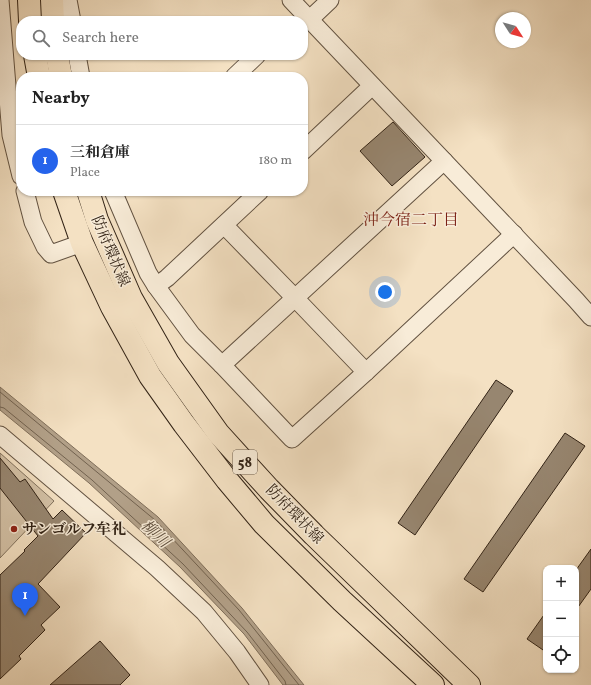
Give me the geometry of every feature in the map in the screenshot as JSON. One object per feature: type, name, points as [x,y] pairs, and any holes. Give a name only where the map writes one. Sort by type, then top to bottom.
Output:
[{"type":"main road","points":[[29,0],[30,16]]},
{"type":"main road","points":[[52,0],[53,16]]},
{"type":"main road","points":[[36,60],[38,72]]},
{"type":"main road","points":[[58,60],[60,72]]},
{"type":"main road","name":"防府環状線","points":[[66,196],[82,243],[112,307],[150,376],[184,424],[227,480],[264,524],[342,601],[433,685]]},
{"type":"main road","name":"防府環状線","points":[[90,196],[97,220],[131,298],[168,363],[218,433],[314,535],[469,685]]},
{"type":"street","points":[[0,0],[11,136],[16,156]]},
{"type":"street","points":[[68,0],[71,16]]},
{"type":"street","points":[[291,0],[301,16]]},
{"type":"street","points":[[305,16],[330,0]]},
{"type":"street","points":[[308,24],[372,86],[514,234],[591,317]]},
{"type":"street","points":[[78,60],[80,72]]},
{"type":"street","points":[[239,72],[252,60]]},
{"type":"street","points":[[308,146],[372,86]]},
{"type":"street","points":[[222,365],[444,161]]},
{"type":"street","points":[[26,196],[33,222],[45,247],[51,254],[82,243]]},
{"type":"street","points":[[115,196],[148,273],[156,286],[192,335],[292,439],[514,234]]},
{"type":"street","points":[[156,286],[167,278],[255,196]]},
{"type":"street","points":[[224,225],[366,372]]},
{"type":"street","points":[[0,435],[157,568],[204,612],[237,652],[260,685]]},
{"type":"shaded area","name":"サンゴルフ牟礼","points":[[0,453],[54,501],[0,558]]},
{"type":"water","name":"柳川","points":[[0,387],[158,517],[242,608],[304,685],[283,685],[244,634],[180,567],[89,483],[0,410]]},
{"type":"building","points":[[393,122],[425,157],[392,186],[360,151]]},
{"type":"building","points":[[496,380],[513,391],[415,535],[398,523]]},
{"type":"building","points":[[565,433],[585,446],[483,592],[464,579]]},
{"type":"building","points":[[0,458],[20,482],[25,479],[53,519],[62,510],[86,533],[38,584],[60,607],[41,625],[45,630],[19,656],[21,659],[0,679],[0,575],[38,536],[0,488]]},
{"type":"building","points":[[591,549],[591,589],[579,606],[579,601],[579,566]]},
{"type":"building","points":[[543,616],[543,650],[527,639]]},
{"type":"building","points":[[100,641],[130,675],[120,685],[50,685]]},
{"type":"place","name":"サンゴルフ牟礼","points":[[14,529]]},
{"type":"place","name":"三和倉庫","points":[[25,616]]},
{"type":"district","name":"沖今宿二丁目","points":[[411,219]]}]
